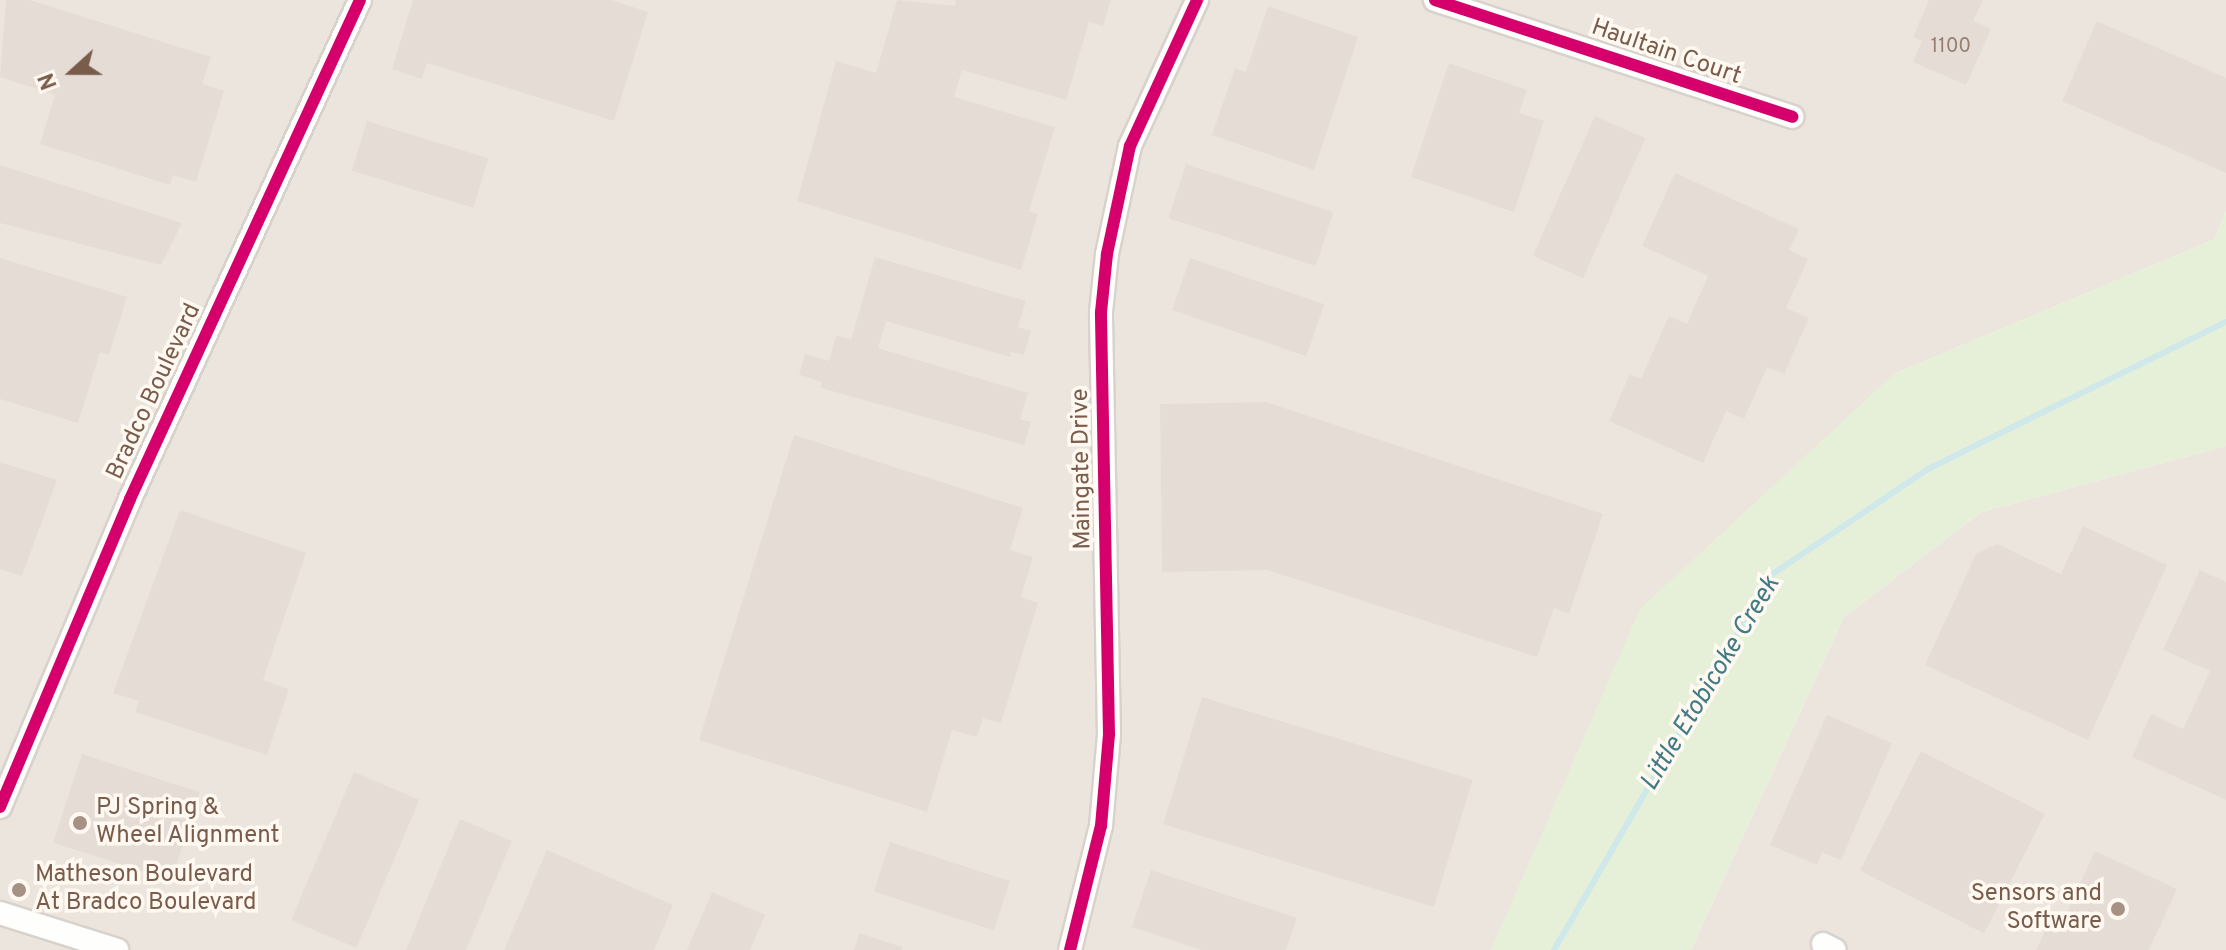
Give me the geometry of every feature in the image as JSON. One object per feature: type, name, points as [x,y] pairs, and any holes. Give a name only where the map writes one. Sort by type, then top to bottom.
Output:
[{"type":"street","name":"Bradco Boulevard","points":[[0,807],[130,499],[360,0]]},
{"type":"street","name":"Maingate Drive","points":[[1070,950],[1101,826],[1109,734],[1101,312],[1107,254],[1130,146],[1197,0]]},
{"type":"street","name":"Haultain Court","points":[[1435,0],[1792,117]]},
{"type":"street","points":[[0,913],[117,950]]},
{"type":"shaded area","points":[[0,0],[2226,0],[2226,211],[2215,239],[1894,374],[1531,866],[1491,950],[0,950]]},
{"type":"shaded area","points":[[2226,446],[2226,950],[1691,950],[1844,617],[1982,512]]},
{"type":"green space","points":[[2226,211],[2226,446],[1982,512],[1844,617],[1691,950],[1491,950],[1640,609],[1894,374],[2215,239]]},
{"type":"building","points":[[6,0],[30,0],[211,57],[202,84],[224,91],[196,182],[173,175],[170,185],[40,144],[55,95],[0,77]]},
{"type":"building","points":[[413,0],[611,0],[648,12],[614,121],[427,63],[422,79],[392,69]]},
{"type":"building","points":[[897,0],[955,6],[956,0],[1111,0],[1103,26],[1089,22],[1066,100],[962,70],[954,97],[1055,127],[1029,211],[1038,214],[1021,270],[797,201],[836,61],[876,73]]},
{"type":"building","points":[[1929,0],[1983,0],[1973,21],[1991,29],[1966,85],[1913,62],[1922,41],[1913,37]]},
{"type":"building","points":[[1268,6],[1358,37],[1314,170],[1212,135],[1235,68],[1246,72]]},
{"type":"building","points":[[2097,21],[2226,78],[2226,173],[2062,101]]},
{"type":"building","points":[[1449,63],[1527,90],[1519,113],[1544,121],[1514,212],[1411,177]]},
{"type":"building","points":[[1595,116],[1645,138],[1583,278],[1533,256]]},
{"type":"building","points":[[367,121],[488,158],[473,208],[352,171]]},
{"type":"building","points":[[1186,164],[1333,212],[1316,266],[1168,218]]},
{"type":"building","points":[[0,165],[182,223],[161,265],[0,223]]},
{"type":"building","points":[[1675,173],[1799,229],[1789,250],[1808,259],[1786,308],[1809,318],[1784,374],[1767,367],[1744,419],[1726,411],[1703,463],[1609,421],[1630,374],[1641,379],[1669,316],[1687,324],[1708,276],[1642,246]]},
{"type":"building","points":[[875,257],[1026,301],[1018,327],[1031,331],[1024,355],[1011,352],[1010,357],[886,321],[878,348],[1028,393],[1020,419],[1031,422],[1024,445],[821,388],[822,382],[799,375],[805,354],[829,361],[836,335],[851,340]]},
{"type":"building","points":[[0,258],[127,297],[109,355],[100,352],[78,423],[0,399]]},
{"type":"building","points":[[1190,258],[1324,304],[1306,356],[1172,310]]},
{"type":"building","points":[[1266,402],[1603,514],[1569,614],[1554,608],[1537,657],[1268,570],[1162,572],[1160,404]]},
{"type":"building","points":[[794,435],[1023,508],[1010,550],[1033,557],[1021,597],[1038,603],[1001,723],[983,718],[977,737],[952,730],[927,812],[699,740]]},
{"type":"building","points":[[0,462],[57,480],[22,576],[0,569]]},
{"type":"building","points":[[180,510],[306,553],[263,680],[289,689],[267,755],[135,712],[139,701],[113,693]]},
{"type":"building","points":[[2083,526],[2167,565],[2088,740],[1925,665],[1976,554],[1997,544],[2061,574]]},
{"type":"building","points":[[2200,570],[2226,582],[2226,800],[2132,757],[2151,714],[2183,729],[2210,671],[2163,650]]},
{"type":"building","points":[[1202,697],[1473,780],[1434,907],[1163,824]]},
{"type":"building","points":[[1827,715],[1892,743],[1841,860],[1822,852],[1817,865],[1770,845]]},
{"type":"building","points":[[1921,751],[2045,814],[1984,933],[1860,870]]},
{"type":"building","points":[[82,754],[200,792],[171,881],[53,842]]},
{"type":"building","points":[[354,772],[419,800],[356,948],[291,920]]},
{"type":"building","points":[[460,819],[512,841],[466,950],[406,950]]},
{"type":"building","points":[[890,842],[1010,881],[994,930],[874,891]]},
{"type":"building","points":[[547,850],[673,905],[654,950],[504,950]]},
{"type":"building","name":"Sensors and Software","points":[[2095,851],[2177,889],[2149,950],[2036,950],[2046,929],[2057,934]]},
{"type":"building","points":[[1151,870],[1297,918],[1286,950],[1201,950],[1132,927]]},
{"type":"building","points":[[712,892],[765,915],[750,950],[687,950]]},
{"type":"building","points":[[859,933],[902,947],[902,950],[854,950]]},
{"type":"waterway","name":"Little Etobicoke Creek","points":[[1554,950],[1771,575],[1928,469],[2226,322]]},
{"type":"cycle path","points":[[0,807],[130,499],[360,0]]},
{"type":"cycle path","points":[[1070,950],[1101,826],[1109,734],[1101,312],[1107,254],[1130,146],[1197,0]]},
{"type":"cycle path","points":[[1435,0],[1792,117]]},
{"type":"place","name":"PJ Spring & Wheel Alignment","points":[[80,823]]},
{"type":"place","name":"Matheson Boulevard At Bradco Boulevard","points":[[19,890]]},
{"type":"place","name":"Sensors and Software","points":[[2118,909]]}]
